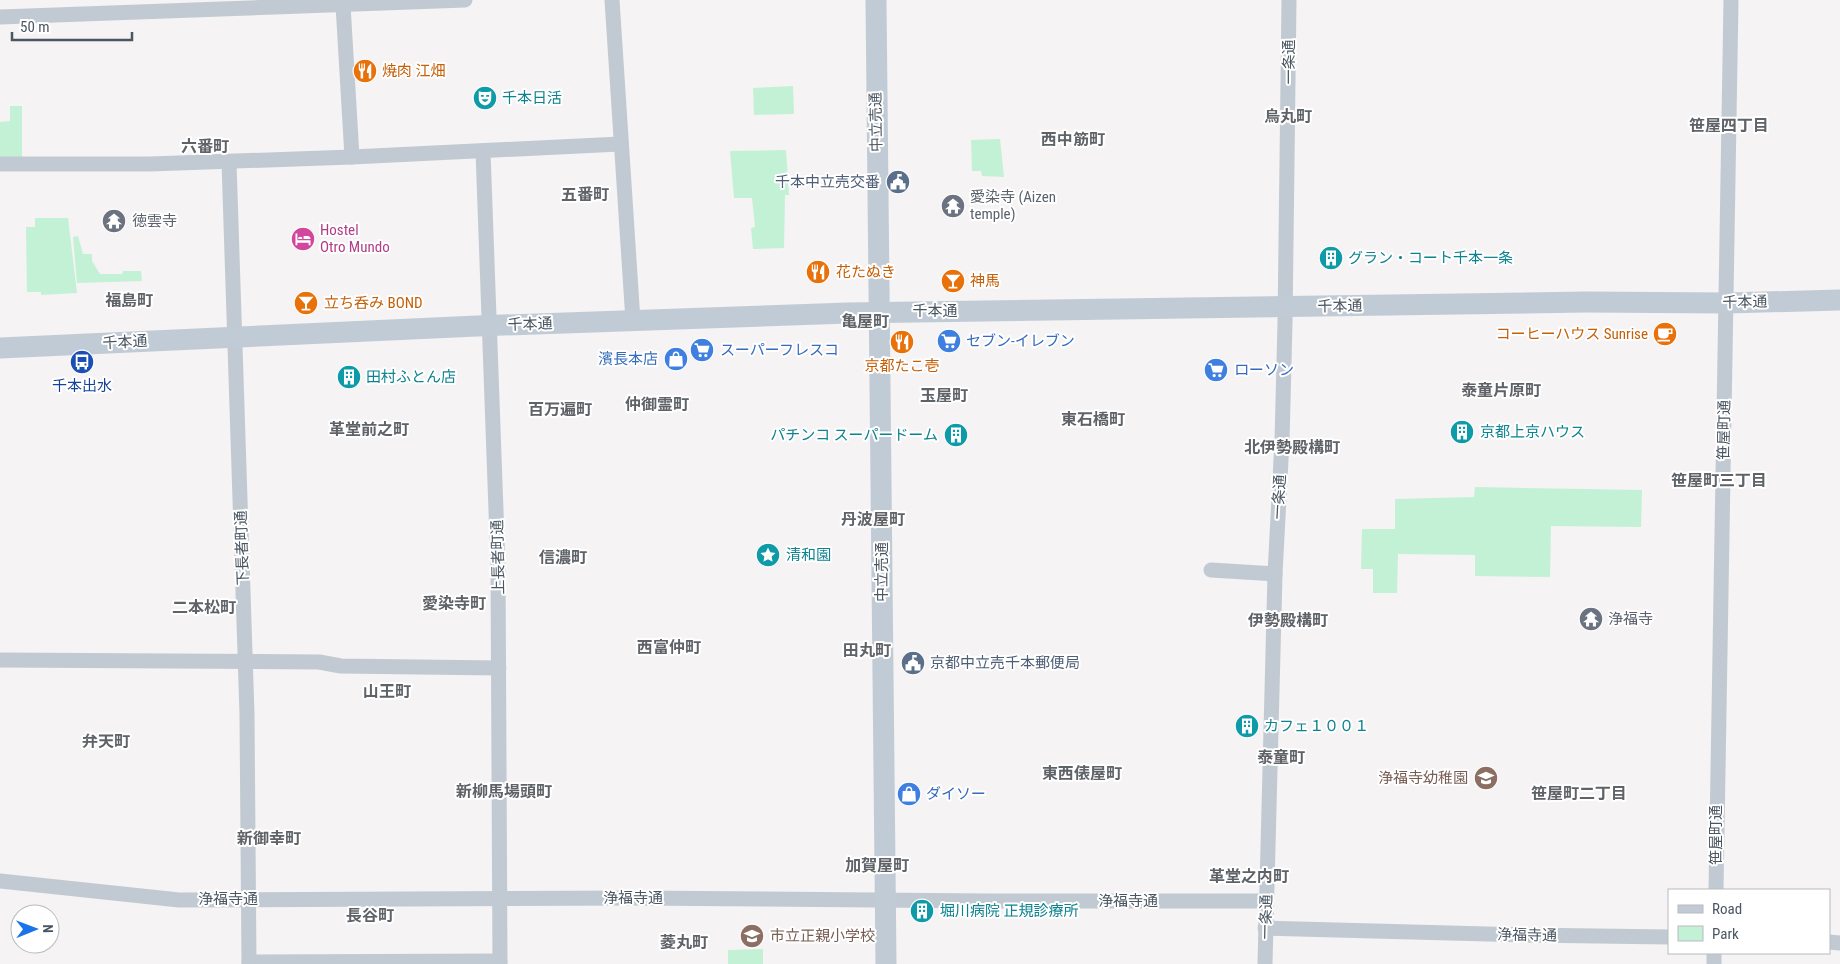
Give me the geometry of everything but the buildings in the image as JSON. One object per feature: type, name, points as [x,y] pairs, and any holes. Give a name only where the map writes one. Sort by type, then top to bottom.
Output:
[{"type":"street","points":[[0,18],[343,5],[374,2],[465,0]]},
{"type":"street","points":[[612,0],[633,321]]},
{"type":"street","name":"中立売通","points":[[876,0],[886,964]]},
{"type":"street","name":"一条通","points":[[1266,964],[1265,928],[1275,574],[1282,441],[1289,0]]},
{"type":"street","name":"笹屋町通","points":[[1716,889],[1731,0]]},
{"type":"street","points":[[343,5],[352,157]]},
{"type":"street","points":[[0,164],[229,162],[620,144]]},
{"type":"street","name":"上長者町通","points":[[483,151],[498,566],[500,963]]},
{"type":"street","name":"下長者町通","points":[[229,162],[247,714],[249,963]]},
{"type":"street","name":"千本通","points":[[0,348],[490,326],[879,312],[1585,302],[1727,303],[1840,300]]},
{"type":"street","points":[[1211,570],[1275,574]]},
{"type":"street","points":[[0,660],[319,662],[340,666],[499,668]]},
{"type":"street","name":"浄福寺通","points":[[0,881],[179,900],[886,899],[1266,901]]},
{"type":"street","name":"浄福寺通","points":[[1265,928],[1668,937]]},
{"type":"street","points":[[249,963],[500,963]]},
{"type":"green space","points":[[793,86],[794,114],[754,115],[753,88]]},
{"type":"green space","points":[[10,106],[22,106],[22,157],[0,157],[0,122],[10,121]]},
{"type":"green space","points":[[1000,139],[1004,177],[982,176],[981,171],[972,171],[971,140]]},
{"type":"green space","points":[[786,150],[789,195],[785,195],[784,248],[753,249],[751,228],[755,227],[752,198],[734,198],[730,151]]},
{"type":"green space","points":[[35,218],[68,218],[77,293],[41,295],[41,292],[27,292],[26,227],[35,227]]},
{"type":"green space","points":[[78,236],[83,254],[92,254],[92,261],[100,274],[122,274],[123,271],[141,271],[142,281],[77,283],[73,237]]},
{"type":"green space","points":[[1475,487],[1642,490],[1641,527],[1551,526],[1550,577],[1475,576],[1475,555],[1398,554],[1397,593],[1373,593],[1373,569],[1361,569],[1362,529],[1395,529],[1395,499],[1474,497]]},
{"type":"green space","points":[[763,949],[763,964],[728,964],[728,950]]},
{"type":"place","name":"焼肉 江畑","points":[[365,71]]},
{"type":"place","name":"千本日活","points":[[485,98]]},
{"type":"place","name":"千本中立売交番","points":[[898,182]]},
{"type":"place","name":"愛染寺 (Aizen temple)","points":[[953,206]]},
{"type":"place","name":"徳雲寺","points":[[114,221]]},
{"type":"place","name":"Hostel Otro Mundo","points":[[303,239]]},
{"type":"place","name":"グラン・コート千本一条","points":[[1331,258]]},
{"type":"place","name":"花たぬき","points":[[818,272]]},
{"type":"place","name":"神馬","points":[[953,281]]},
{"type":"place","name":"立ち呑み BOND","points":[[306,303]]},
{"type":"place","name":"コーヒーハウス Sunrise","points":[[1665,334]]},
{"type":"place","name":"セブン-イレブン","points":[[949,341]]},
{"type":"place","name":"京都たこ壱","points":[[902,342]]},
{"type":"place","name":"スーパーフレスコ","points":[[702,350]]},
{"type":"place","name":"濱長本店","points":[[676,359]]},
{"type":"place","name":"千本出水","points":[[82,362]]},
{"type":"place","name":"ローソン","points":[[1216,370]]},
{"type":"place","name":"田村ふとん店","points":[[349,377]]},
{"type":"place","name":"京都上京ハウス","points":[[1462,432]]},
{"type":"place","name":"パチンコ スーパードーム","points":[[956,435]]},
{"type":"place","name":"清和園","points":[[768,555]]},
{"type":"place","name":"浄福寺","points":[[1591,619]]},
{"type":"place","name":"京都中立売千本郵便局","points":[[913,663]]},
{"type":"place","name":"カフェ１００１","points":[[1247,726]]},
{"type":"place","name":"浄福寺幼稚園","points":[[1486,778]]},
{"type":"place","name":"ダイソー","points":[[909,794]]},
{"type":"place","name":"堀川病院 正規診療所","points":[[922,911]]},
{"type":"place","name":"市立正親小学校","points":[[752,936]]},
{"type":"district","name":"烏丸町","points":[[1288,116]]},
{"type":"district","name":"笹屋四丁目","points":[[1729,125]]},
{"type":"district","name":"西中筋町","points":[[1073,139]]},
{"type":"district","name":"六番町","points":[[205,146]]},
{"type":"district","name":"五番町","points":[[585,194]]},
{"type":"district","name":"福島町","points":[[129,300]]},
{"type":"district","name":"亀屋町","points":[[865,321]]},
{"type":"district","name":"泰童片原町","points":[[1501,390]]},
{"type":"district","name":"玉屋町","points":[[944,395]]},
{"type":"district","name":"仲御霊町","points":[[657,404]]},
{"type":"district","name":"百万遍町","points":[[560,409]]},
{"type":"district","name":"東石橋町","points":[[1093,419]]},
{"type":"district","name":"革堂前之町","points":[[369,429]]},
{"type":"district","name":"北伊勢殿構町","points":[[1292,447]]},
{"type":"district","name":"笹屋町三丁目","points":[[1719,480]]},
{"type":"district","name":"丹波屋町","points":[[873,519]]},
{"type":"district","name":"信濃町","points":[[563,557]]},
{"type":"district","name":"愛染寺町","points":[[454,603]]},
{"type":"district","name":"二本松町","points":[[204,607]]},
{"type":"district","name":"伊勢殿構町","points":[[1288,620]]},
{"type":"district","name":"西富仲町","points":[[669,647]]},
{"type":"district","name":"田丸町","points":[[867,650]]},
{"type":"district","name":"山王町","points":[[387,691]]},
{"type":"district","name":"弁天町","points":[[106,741]]},
{"type":"district","name":"泰童町","points":[[1281,757]]},
{"type":"district","name":"東西俵屋町","points":[[1082,773]]},
{"type":"district","name":"新柳馬場頭町","points":[[504,791]]},
{"type":"district","name":"笹屋町二丁目","points":[[1579,793]]},
{"type":"district","name":"新御幸町","points":[[269,838]]},
{"type":"district","name":"加賀屋町","points":[[877,865]]},
{"type":"district","name":"革堂之内町","points":[[1249,876]]},
{"type":"district","name":"長谷町","points":[[370,915]]},
{"type":"district","name":"菱丸町","points":[[684,942]]}]
